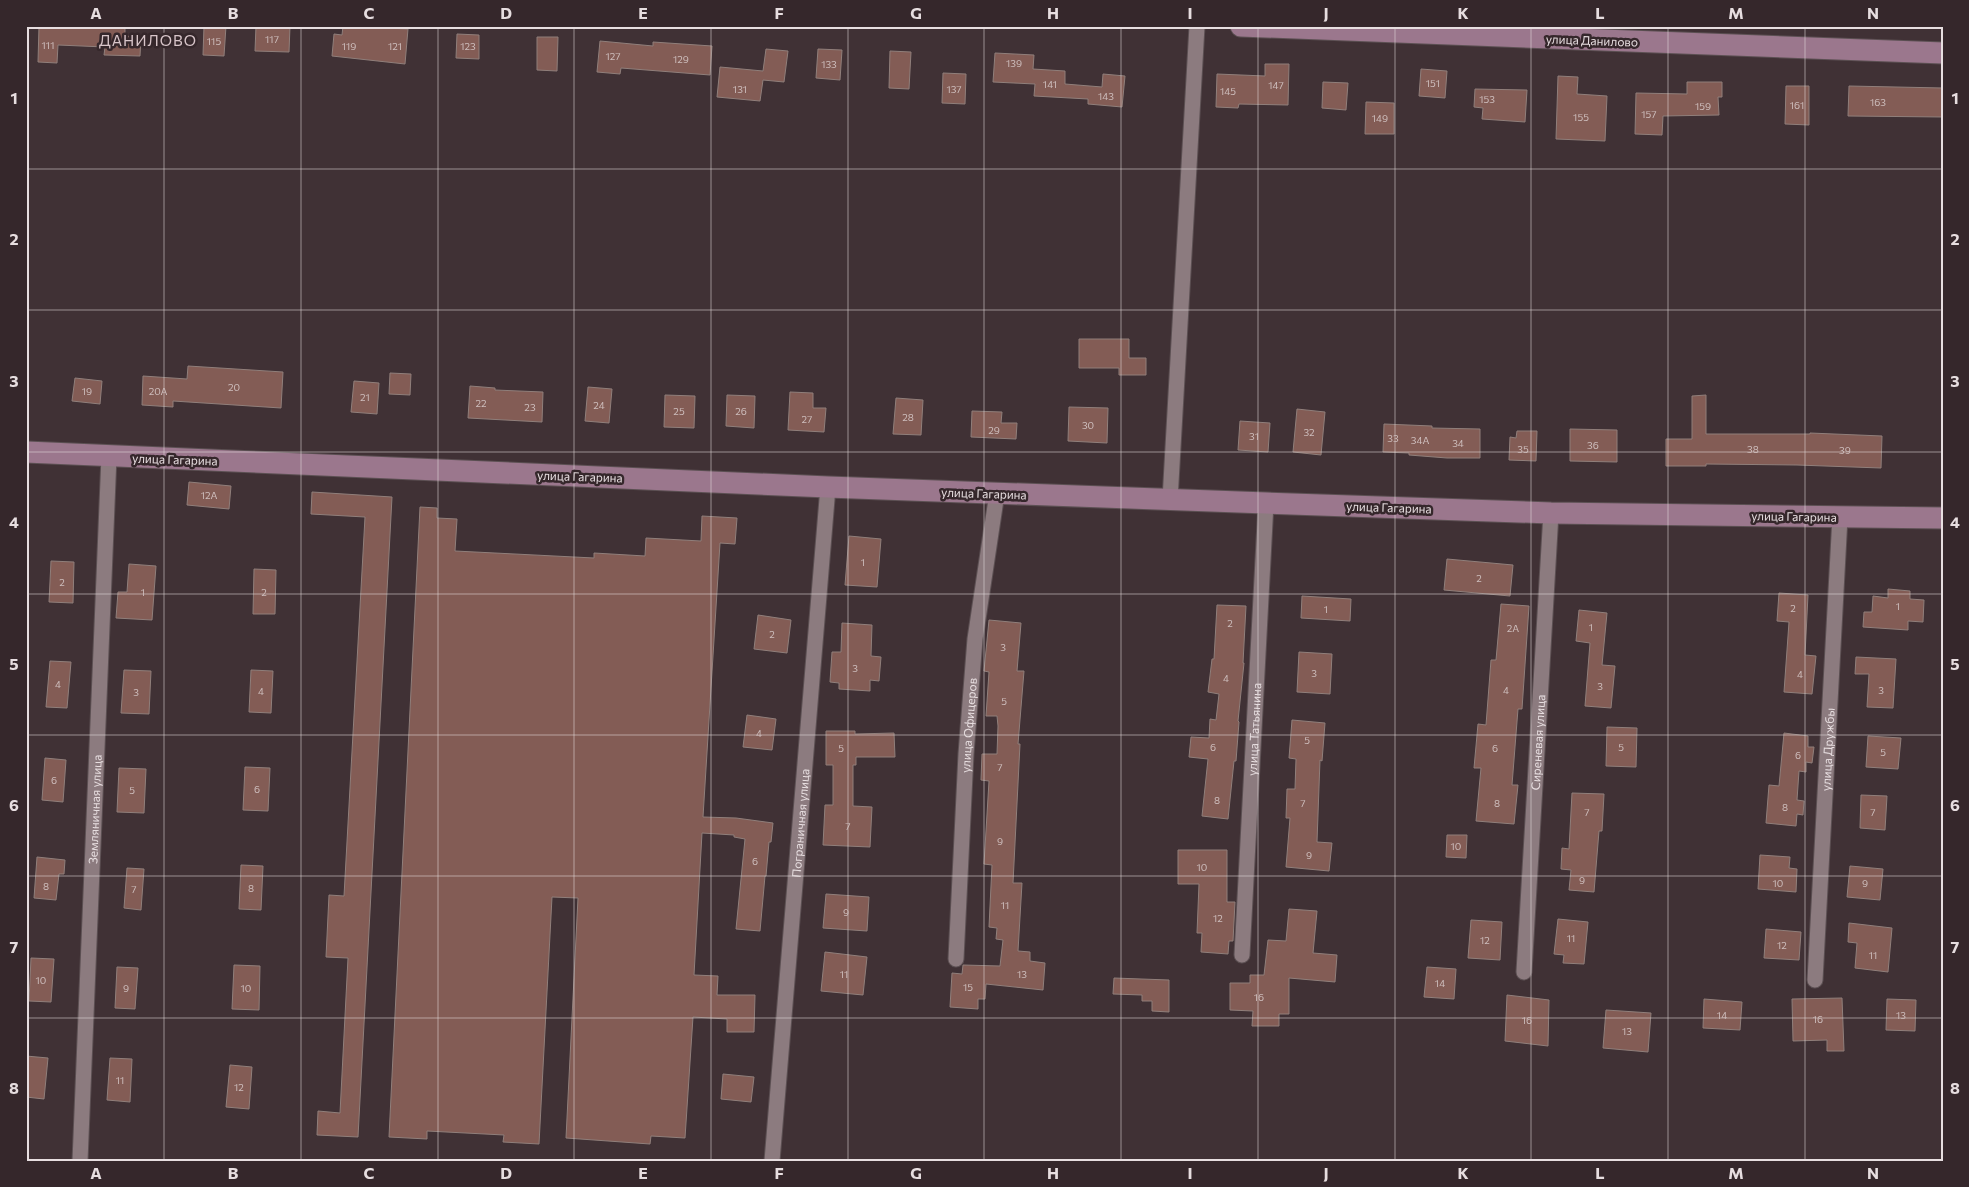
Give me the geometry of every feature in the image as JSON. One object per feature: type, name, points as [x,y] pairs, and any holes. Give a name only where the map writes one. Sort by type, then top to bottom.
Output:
[{"type":"street","points":[[1170,500],[1196,26]]},
{"type":"street","name":"улица Данилово","points":[[1241,26],[1943,53]]},
{"type":"street","name":"улица Гагарина","points":[[26,452],[1170,500],[1551,513],[1943,518]]},
{"type":"street","name":"Земляничная улица","points":[[80,1161],[109,456]]},
{"type":"street","name":"Пограничная улица","points":[[772,1161],[828,487]]},
{"type":"street","name":"улица Офицеров","points":[[956,959],[966,754],[974,649],[997,493]]},
{"type":"street","name":"улица Татьянина","points":[[1242,955],[1266,503]]},
{"type":"street","name":"Сиреневая улица","points":[[1524,972],[1551,513]]},
{"type":"street","name":"улица Дружбы","points":[[1815,980],[1840,517]]},
{"type":"building","points":[[39,26],[125,26],[125,36],[141,37],[140,56],[104,55],[105,47],[58,45],[57,63],[38,62]]},
{"type":"building","points":[[204,26],[226,26],[224,56],[203,55]]},
{"type":"building","points":[[256,26],[290,26],[289,52],[255,51]]},
{"type":"building","points":[[343,26],[408,29],[405,64],[332,56],[334,34],[342,35]]},
{"type":"building","points":[[457,34],[479,35],[479,59],[456,58]]},
{"type":"building","points":[[537,37],[558,37],[557,71],[537,70]]},
{"type":"building","points":[[600,41],[653,46],[653,42],[712,46],[710,75],[621,68],[620,74],[597,72]]},
{"type":"building","points":[[766,49],[788,51],[784,82],[763,80],[760,101],[717,97],[720,67],[763,71]]},
{"type":"building","points":[[818,49],[842,50],[840,80],[816,78]]},
{"type":"building","points":[[890,51],[911,52],[909,89],[889,88]]},
{"type":"building","points":[[995,53],[1034,55],[1033,69],[1065,71],[1065,84],[1102,87],[1103,74],[1125,76],[1122,107],[1088,104],[1088,99],[1034,96],[1035,84],[993,82]]},
{"type":"building","points":[[1265,64],[1289,64],[1288,105],[1239,104],[1238,108],[1216,107],[1217,74],[1265,76]]},
{"type":"building","points":[[1421,69],[1447,71],[1445,98],[1419,96]]},
{"type":"building","points":[[943,73],[966,74],[965,104],[942,103]]},
{"type":"building","points":[[1558,76],[1578,77],[1577,94],[1607,96],[1605,141],[1556,139]]},
{"type":"building","points":[[1323,82],[1348,83],[1346,110],[1322,108]]},
{"type":"building","points":[[1687,82],[1722,82],[1722,97],[1718,97],[1719,115],[1663,116],[1662,135],[1635,134],[1636,93],[1687,94]]},
{"type":"building","points":[[1786,86],[1809,86],[1809,125],[1785,124]]},
{"type":"building","points":[[1849,86],[1943,88],[1943,117],[1848,116]]},
{"type":"building","points":[[1475,89],[1527,90],[1525,122],[1482,119],[1483,108],[1474,107]]},
{"type":"building","points":[[1366,102],[1394,103],[1394,134],[1365,134]]},
{"type":"building","points":[[1079,339],[1129,339],[1129,358],[1146,358],[1146,375],[1119,375],[1119,368],[1079,368]]},
{"type":"building","points":[[188,366],[283,372],[281,408],[173,401],[173,407],[142,405],[143,376],[187,379]]},
{"type":"building","points":[[390,373],[411,374],[410,395],[389,394]]},
{"type":"building","points":[[75,378],[102,381],[100,404],[72,401]]},
{"type":"building","points":[[354,381],[379,383],[377,414],[351,412]]},
{"type":"building","points":[[470,386],[495,388],[495,390],[543,392],[542,422],[468,418]]},
{"type":"building","points":[[588,387],[612,389],[609,423],[585,421]]},
{"type":"building","points":[[790,392],[813,393],[813,408],[826,408],[824,432],[788,430]]},
{"type":"building","points":[[665,395],[695,396],[694,428],[664,427]]},
{"type":"building","points":[[727,395],[755,396],[754,428],[726,426]]},
{"type":"building","points":[[1706,395],[1706,434],[1810,433],[1882,436],[1881,468],[1706,464],[1706,466],[1666,466],[1666,439],[1692,439],[1692,396]]},
{"type":"building","points":[[896,398],[923,400],[921,435],[893,434]]},
{"type":"building","points":[[1069,407],[1108,408],[1107,443],[1068,441]]},
{"type":"building","points":[[1297,409],[1325,412],[1321,455],[1293,452]]},
{"type":"building","points":[[972,411],[1002,412],[1001,423],[1017,423],[1016,439],[971,437]]},
{"type":"building","points":[[1240,421],[1270,423],[1268,452],[1238,450]]},
{"type":"building","points":[[1384,424],[1480,429],[1480,458],[1447,458],[1383,452]]},
{"type":"building","points":[[1570,429],[1617,430],[1617,462],[1570,461]]},
{"type":"building","points":[[1517,431],[1537,431],[1536,461],[1509,460],[1510,437],[1516,438]]},
{"type":"building","points":[[189,482],[231,486],[229,509],[187,505]]},
{"type":"building","points":[[312,492],[392,497],[358,1137],[317,1135],[318,1111],[340,1113],[348,958],[326,957],[329,895],[344,896],[365,517],[311,514]]},
{"type":"building","points":[[420,507],[437,508],[437,518],[457,519],[455,551],[594,558],[594,553],[645,556],[646,538],[701,541],[702,516],[737,518],[735,544],[720,543],[703,817],[736,818],[773,823],[771,842],[769,842],[760,931],[736,929],[745,839],[734,837],[734,835],[702,833],[694,975],[718,976],[717,995],[755,995],[754,1032],[727,1032],[727,1019],[693,1017],[685,1138],[651,1136],[650,1144],[566,1138],[578,898],[552,897],[539,1144],[503,1142],[504,1135],[427,1131],[427,1139],[389,1137]]},
{"type":"building","points":[[849,536],[881,539],[877,587],[845,585]]},
{"type":"building","points":[[1447,559],[1513,565],[1510,596],[1444,590]]},
{"type":"building","points":[[51,561],[74,562],[73,603],[49,602]]},
{"type":"building","points":[[129,564],[156,566],[152,620],[116,618],[118,592],[127,592]]},
{"type":"building","points":[[254,569],[276,570],[275,614],[253,614]]},
{"type":"building","points":[[1888,589],[1910,591],[1910,599],[1924,600],[1923,622],[1908,621],[1908,630],[1863,627],[1864,612],[1872,612],[1873,596],[1888,598]]},
{"type":"building","points":[[1779,593],[1808,595],[1805,655],[1816,656],[1812,694],[1784,692],[1789,622],[1777,621]]},
{"type":"building","points":[[1302,596],[1351,599],[1350,621],[1301,618]]},
{"type":"building","points":[[1501,604],[1529,606],[1522,709],[1518,709],[1512,785],[1518,785],[1514,824],[1476,821],[1481,768],[1474,768],[1478,724],[1486,725],[1491,660],[1496,660]]},
{"type":"building","points":[[1217,605],[1246,606],[1244,663],[1236,761],[1234,761],[1228,819],[1202,816],[1208,759],[1189,757],[1191,737],[1209,738],[1210,719],[1216,720],[1219,694],[1208,692],[1212,659],[1214,659]]},
{"type":"building","points":[[1579,610],[1607,613],[1602,665],[1615,666],[1611,708],[1585,706],[1590,643],[1576,641]]},
{"type":"building","points":[[758,615],[791,620],[787,653],[754,649]]},
{"type":"building","points":[[989,620],[1021,623],[1017,671],[1024,671],[1018,744],[1020,744],[1013,883],[1022,883],[1018,951],[1030,952],[1030,961],[1045,963],[1043,990],[986,984],[985,999],[978,999],[978,1009],[950,1007],[952,973],[962,974],[963,965],[1000,966],[1003,940],[996,939],[997,928],[989,927],[992,865],[984,864],[989,781],[981,780],[982,754],[997,754],[998,726],[997,716],[986,716],[989,672],[984,671]]},
{"type":"building","points":[[842,623],[872,625],[871,656],[881,657],[879,681],[870,680],[870,691],[839,689],[839,683],[830,682],[832,652],[841,652]]},
{"type":"building","points":[[1299,652],[1332,654],[1330,694],[1297,692]]},
{"type":"building","points":[[1856,657],[1896,659],[1893,708],[1867,707],[1869,674],[1855,674]]},
{"type":"building","points":[[50,661],[71,662],[67,708],[46,707]]},
{"type":"building","points":[[124,670],[151,671],[149,714],[121,713]]},
{"type":"building","points":[[251,670],[273,671],[271,713],[249,712]]},
{"type":"building","points":[[747,715],[776,719],[772,750],[743,747]]},
{"type":"building","points":[[1292,720],[1325,723],[1322,761],[1320,760],[1317,842],[1332,843],[1329,871],[1286,867],[1290,818],[1286,818],[1287,789],[1295,789],[1296,759],[1289,758]]},
{"type":"building","points":[[1607,727],[1637,728],[1636,767],[1606,766]]},
{"type":"building","points":[[826,731],[855,731],[855,734],[894,733],[895,757],[856,757],[856,765],[853,765],[853,806],[872,807],[870,847],[823,845],[825,805],[833,805],[833,765],[826,765]]},
{"type":"building","points":[[1784,733],[1808,736],[1808,747],[1814,747],[1812,763],[1806,762],[1806,772],[1799,771],[1797,800],[1804,801],[1803,815],[1797,814],[1796,826],[1766,823],[1769,785],[1779,786]]},
{"type":"building","points":[[1868,736],[1901,738],[1898,769],[1866,767]]},
{"type":"building","points":[[45,758],[66,760],[63,802],[42,800]]},
{"type":"building","points":[[245,767],[270,768],[268,811],[243,810]]},
{"type":"building","points":[[119,768],[146,769],[144,813],[117,812]]},
{"type":"building","points":[[1572,793],[1604,794],[1602,831],[1599,831],[1594,892],[1569,890],[1571,870],[1561,869],[1562,848],[1569,849]]},
{"type":"building","points":[[1861,795],[1887,796],[1885,830],[1860,828]]},
{"type":"building","points":[[1447,835],[1467,835],[1466,858],[1446,857]]},
{"type":"building","points":[[1178,850],[1227,850],[1227,902],[1235,902],[1233,941],[1229,941],[1228,954],[1201,952],[1202,933],[1197,933],[1199,884],[1178,884]]},
{"type":"building","points":[[1760,855],[1790,857],[1789,868],[1797,869],[1796,892],[1758,889]]},
{"type":"building","points":[[37,857],[65,860],[64,874],[59,874],[56,900],[34,898]]},
{"type":"building","points":[[241,865],[263,866],[261,910],[239,909]]},
{"type":"building","points":[[1850,866],[1883,869],[1880,900],[1847,897]]},
{"type":"building","points":[[127,868],[144,869],[141,910],[124,908]]},
{"type":"building","points":[[826,894],[869,897],[867,931],[823,928]]},
{"type":"building","points":[[1289,909],[1317,911],[1313,953],[1337,955],[1335,982],[1289,978],[1289,1014],[1279,1014],[1279,1026],[1252,1026],[1253,1011],[1230,1010],[1230,983],[1250,983],[1250,975],[1264,975],[1268,940],[1286,941]]},
{"type":"building","points":[[1558,919],[1588,922],[1584,964],[1563,963],[1564,955],[1554,954]]},
{"type":"building","points":[[1471,920],[1502,922],[1500,960],[1468,958]]},
{"type":"building","points":[[1849,923],[1892,928],[1888,972],[1855,968],[1857,943],[1848,942]]},
{"type":"building","points":[[1766,929],[1801,932],[1799,960],[1764,958]]},
{"type":"building","points":[[825,952],[867,957],[863,995],[821,991]]},
{"type":"building","points":[[31,958],[54,959],[51,1002],[29,1001]]},
{"type":"building","points":[[234,965],[260,966],[259,1010],[232,1009]]},
{"type":"building","points":[[117,967],[138,968],[135,1009],[115,1008]]},
{"type":"building","points":[[1427,967],[1456,969],[1454,999],[1424,997]]},
{"type":"building","points":[[1114,978],[1169,980],[1169,1012],[1152,1011],[1152,1001],[1142,1001],[1142,995],[1113,994]]},
{"type":"building","points":[[1507,995],[1549,1000],[1548,1046],[1505,1041]]},
{"type":"building","points":[[1842,998],[1844,1051],[1827,1051],[1827,1040],[1793,1041],[1792,999]]},
{"type":"building","points":[[1704,999],[1742,1002],[1740,1030],[1703,1028]]},
{"type":"building","points":[[1887,999],[1916,1000],[1915,1031],[1886,1030]]},
{"type":"building","points":[[1606,1010],[1651,1013],[1648,1052],[1603,1048]]},
{"type":"building","points":[[26,1056],[48,1058],[44,1099],[26,1097]]},
{"type":"building","points":[[110,1058],[132,1059],[130,1102],[107,1100]]},
{"type":"building","points":[[230,1065],[252,1067],[249,1109],[226,1107]]},
{"type":"building","points":[[723,1074],[754,1077],[751,1102],[721,1099]]},
{"type":"district","name":"ДАНИЛОВО","points":[[148,40]]}]
